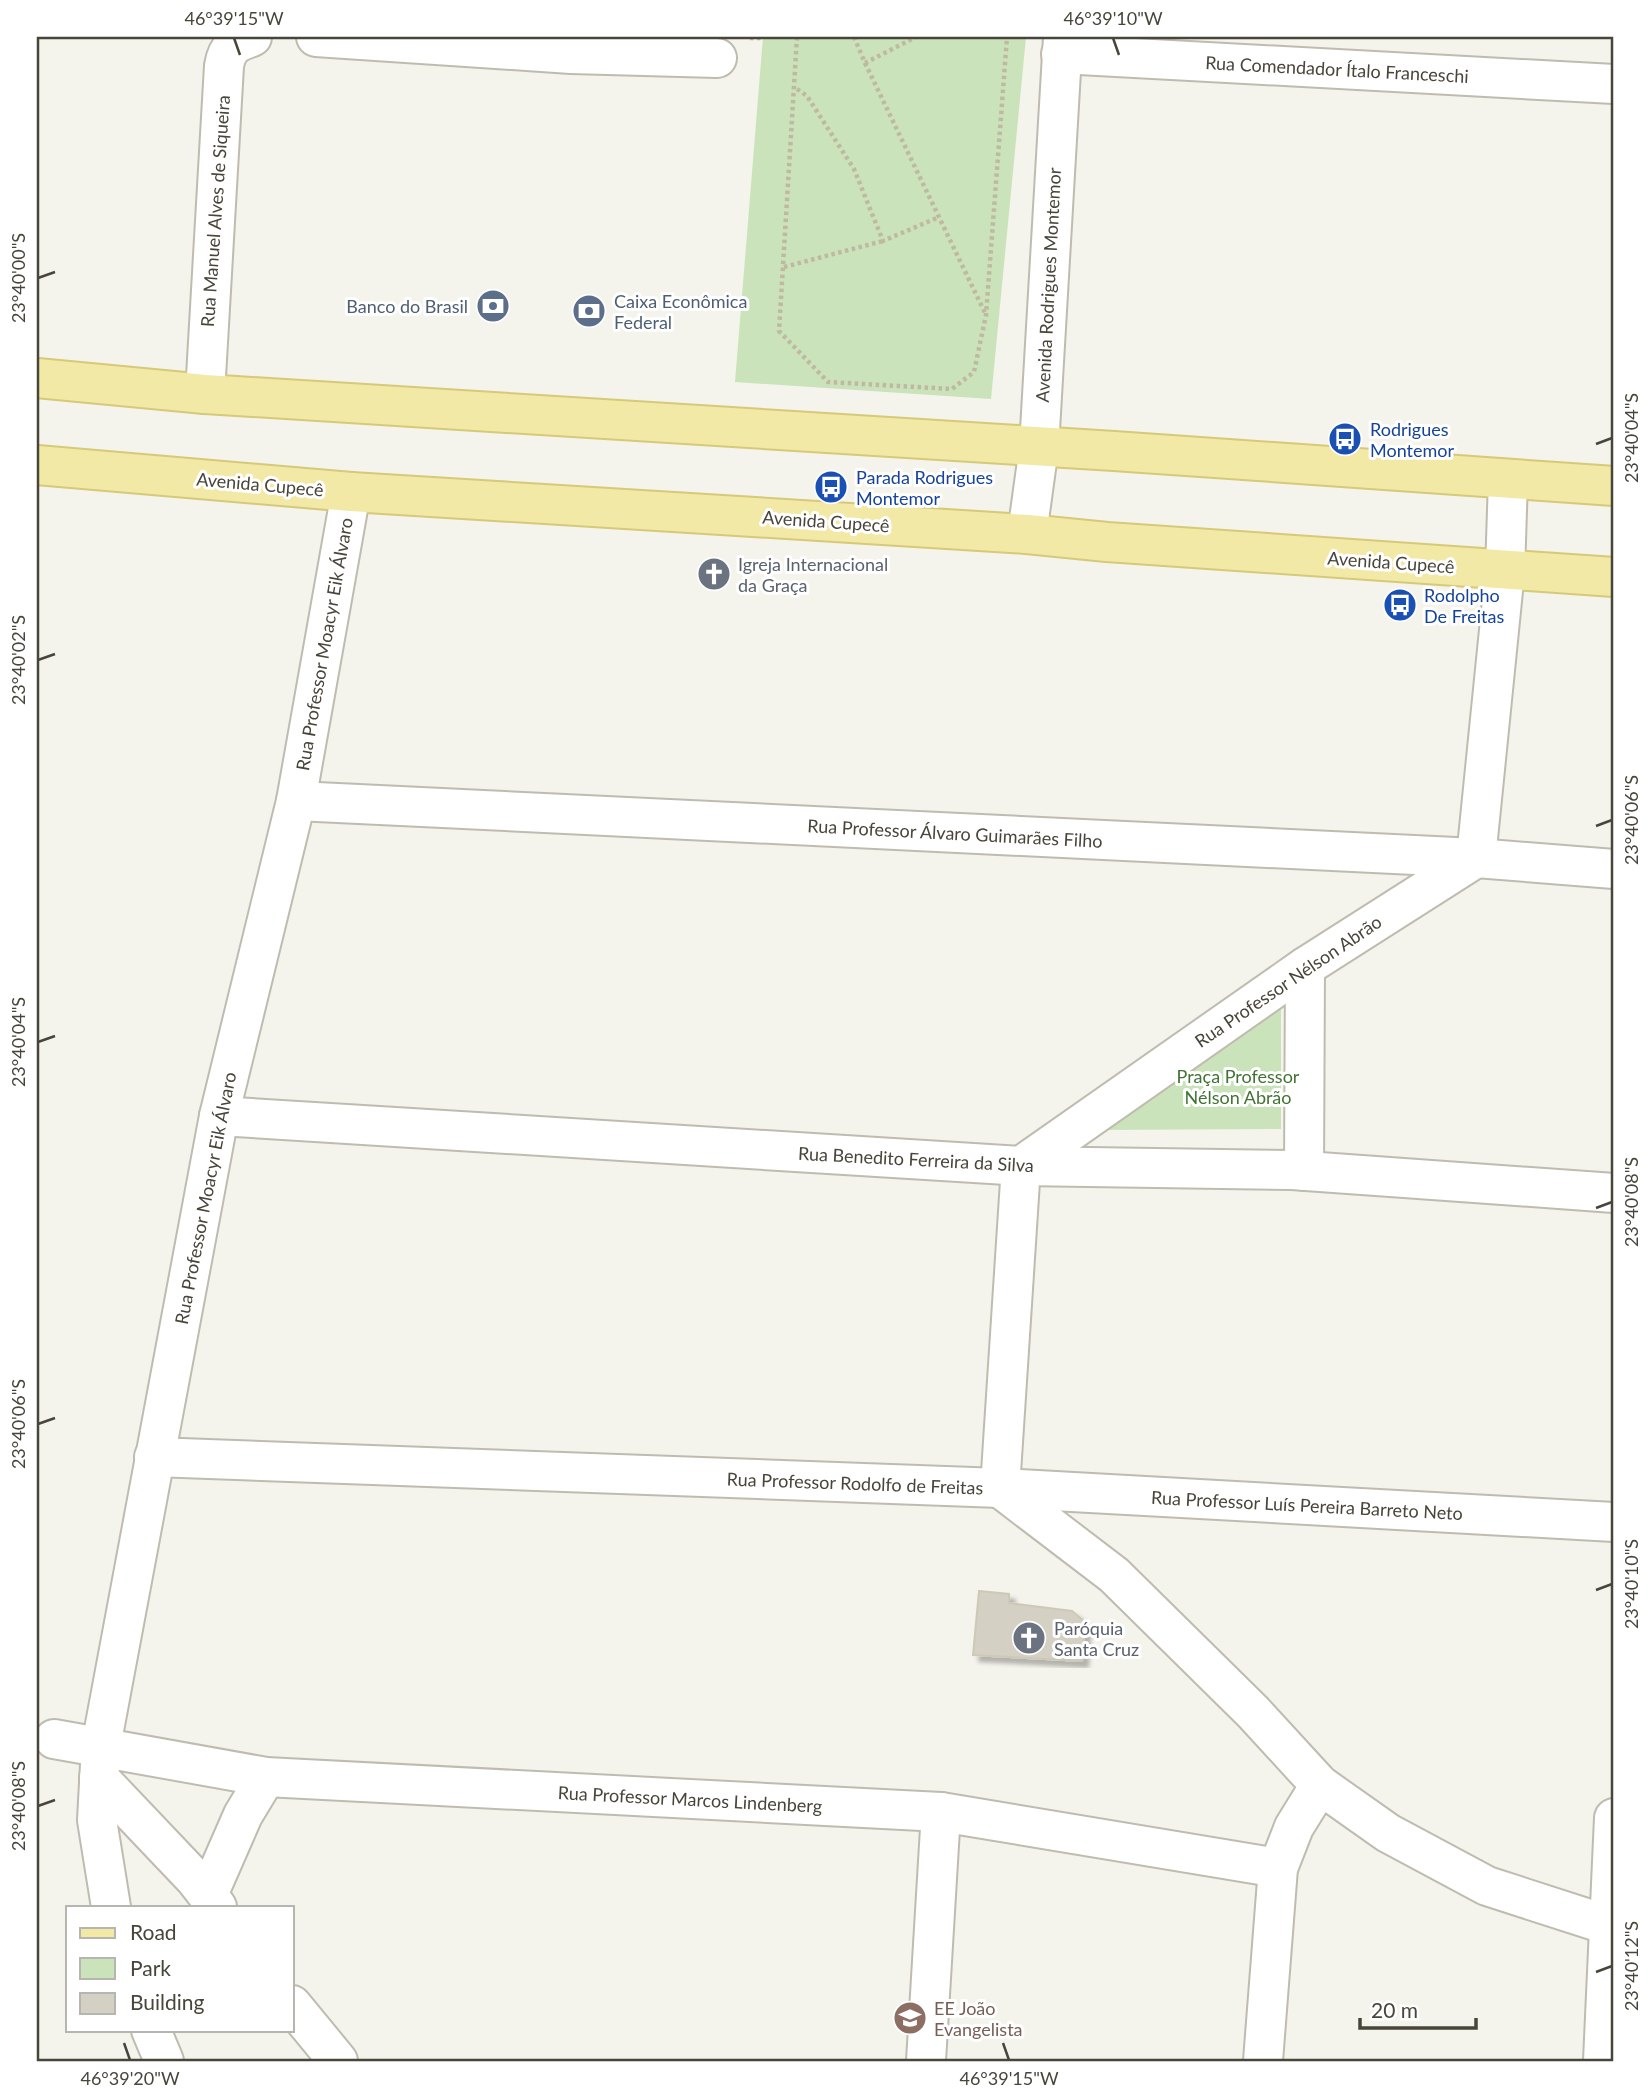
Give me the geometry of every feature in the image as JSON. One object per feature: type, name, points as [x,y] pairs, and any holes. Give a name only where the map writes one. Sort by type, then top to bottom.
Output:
[{"type":"main road","points":[[37,378],[205,394],[1614,486]]},
{"type":"main road","name":"Avenida Cupecê","points":[[37,465],[351,492],[1027,534],[1614,577]]},
{"type":"street","points":[[316,37],[571,54],[717,58]]},
{"type":"street","name":"Rua Manuel Alves de Siqueira","points":[[205,394],[226,53],[232,46],[249,38]]},
{"type":"street","name":"Rua Comendador Ítalo Franceschi","points":[[1062,45],[1614,84]]},
{"type":"street","name":"Avenida Rodrigues Montemor","points":[[1027,534],[1038,447],[1062,45]]},
{"type":"street","points":[[1476,859],[1505,571],[1508,480]]},
{"type":"street","name":"Rua Professor Moacyr Eik Álvaro","points":[[111,1906],[97,1820],[100,1762],[219,1115],[296,801],[351,492]]},
{"type":"street","name":"Rua Professor Álvaro Guimarães Filho","points":[[296,801],[1476,859],[1614,869]]},
{"type":"street","name":"Rua Professor Nélson Abrão","points":[[1021,1166],[1305,967],[1476,859]]},
{"type":"street","points":[[1304,1171],[1305,967]]},
{"type":"street","name":"Rua Benedito Ferreira da Silva","points":[[219,1115],[1021,1166],[1304,1171],[1614,1193]]},
{"type":"street","points":[[1000,1488],[1021,1166]]},
{"type":"street","name":"Rua Professor Rodolfo de Freitas","points":[[154,1457],[1000,1488],[1114,1576],[1253,1712],[1320,1785],[1388,1833],[1487,1886],[1611,1926]]},
{"type":"street","name":"Rua Professor Luís Pereira Barreto Neto","points":[[1000,1488],[1614,1522]]},
{"type":"street","name":"Rua Professor Marcos Lindenberg","points":[[54,1739],[100,1762],[266,1777],[941,1812],[1278,1868]]},
{"type":"street","points":[[100,1762],[213,1901]]},
{"type":"street","points":[[213,1901],[243,1815],[266,1777]]},
{"type":"street","points":[[1263,2061],[1278,1868],[1294,1827],[1320,1785]]},
{"type":"street","points":[[926,2061],[941,1812]]},
{"type":"street","points":[[1603,2061],[1614,1818]]},
{"type":"street","points":[[294,2007],[338,2061]]},
{"type":"street","points":[[152,2032],[164,2061]]},
{"type":"path","points":[[797,37],[796,88],[779,331],[828,382],[952,388],[974,372],[986,315],[1007,37]]},
{"type":"path","points":[[854,37],[986,315]]},
{"type":"path","points":[[865,63],[916,37]]},
{"type":"path","points":[[796,88],[807,96],[854,169],[883,241]]},
{"type":"path","points":[[784,267],[883,241],[939,217]]},
{"type":"green space","points":[[763,37],[1026,37],[991,399],[735,382]]},
{"type":"green space","name":"Praça Professor Nélson Abrão","points":[[1281,1007],[1281,1129],[1095,1130]]},
{"type":"building","name":"Paróquia Santa Cruz","points":[[979,1591],[1009,1594],[1009,1603],[1072,1611],[1085,1622],[1082,1661],[973,1655]]},
{"type":"place","name":"Banco do Brasil","points":[[493,306]]},
{"type":"place","name":"Caixa Econômica Federal","points":[[589,311]]},
{"type":"place","name":"Rodrigues Montemor","points":[[1345,439]]},
{"type":"place","name":"Parada Rodrigues Montemor","points":[[831,487]]},
{"type":"place","name":"Igreja Internacional da Graça","points":[[714,574]]},
{"type":"place","name":"Rodolpho De Freitas","points":[[1400,605]]},
{"type":"place","name":"Paróquia Santa Cruz","points":[[1029,1638]]},
{"type":"place","name":"EE João Evangelista","points":[[910,2018]]}]
